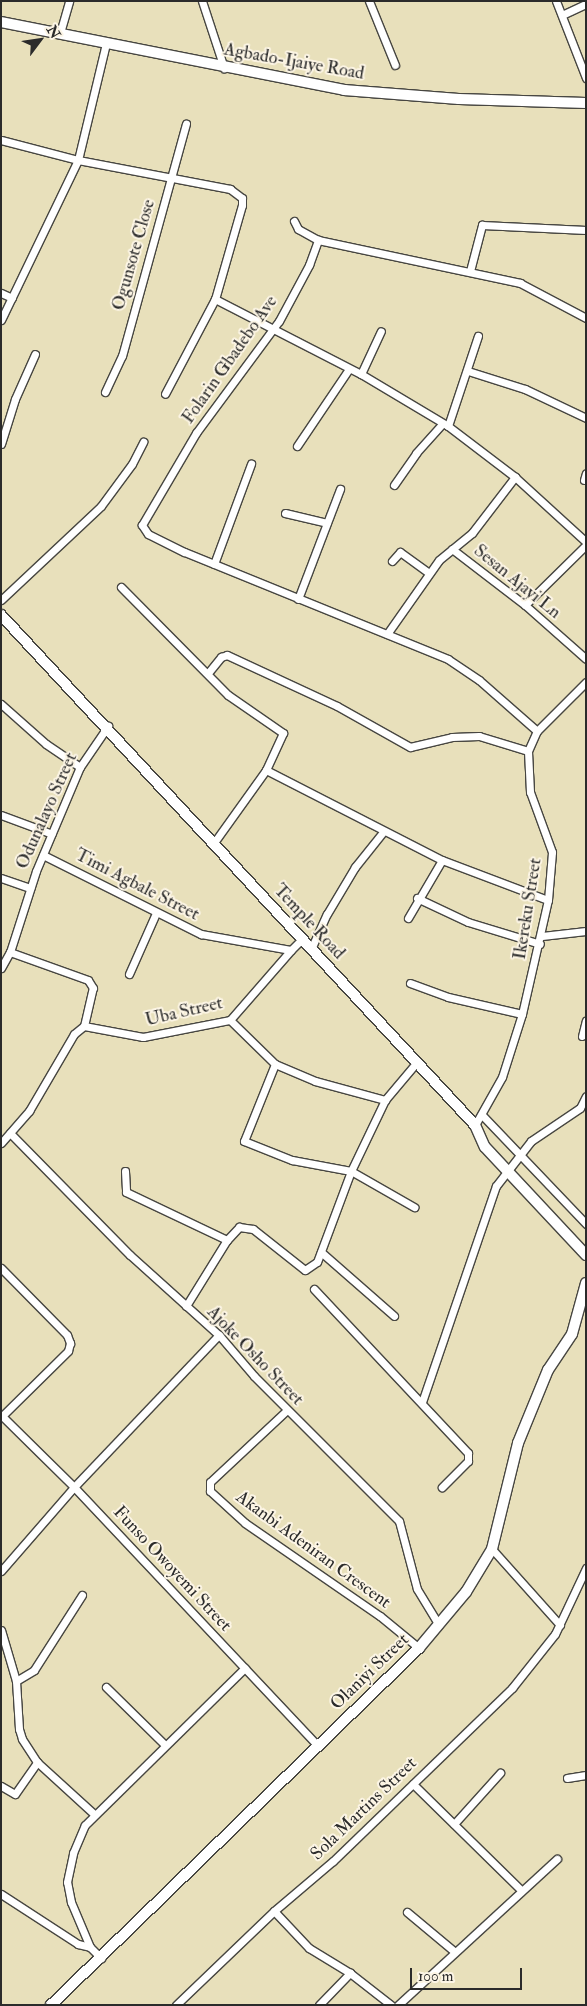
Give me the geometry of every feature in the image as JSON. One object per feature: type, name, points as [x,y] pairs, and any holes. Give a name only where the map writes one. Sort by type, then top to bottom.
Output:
[{"type":"street","points":[[60,33],[70,1]]},
{"type":"street","points":[[202,1],[224,68]]},
{"type":"street","points":[[369,1],[395,65]]},
{"type":"street","points":[[556,1],[586,78]]},
{"type":"street","points":[[562,16],[586,4]]},
{"type":"street","name":"Agbado-Ijaiye Road","points":[[1,22],[224,68],[344,90],[459,98],[586,102]]},
{"type":"street","points":[[1,320],[78,160],[106,43]]},
{"type":"street","name":"Ogunsote Close","points":[[106,392],[122,356],[186,124]]},
{"type":"street","points":[[1,140],[78,160],[230,189],[242,198],[242,205],[215,299],[165,394]]},
{"type":"street","points":[[294,221],[298,229],[318,240],[520,283],[586,318]]},
{"type":"street","points":[[470,271],[482,225],[586,230]]},
{"type":"street","name":"Folarin Gbadebo Ave","points":[[214,564],[184,552],[144,530],[142,525],[183,453],[270,330],[279,321],[296,290],[318,240]]},
{"type":"street","points":[[1,293],[12,298]]},
{"type":"street","points":[[215,299],[270,330],[361,374],[445,425],[515,477],[584,544],[525,605]]},
{"type":"street","points":[[361,374],[381,331]]},
{"type":"street","points":[[394,485],[416,452],[445,425],[468,371],[478,336]]},
{"type":"street","points":[[1,444],[14,399],[35,354]]},
{"type":"street","points":[[298,446],[349,369]]},
{"type":"street","points":[[468,371],[525,389],[586,418]]},
{"type":"street","points":[[1,600],[101,506],[143,442]]},
{"type":"street","points":[[251,464],[214,564],[448,659],[480,680],[537,731]]},
{"type":"street","points":[[387,634],[429,573],[452,549],[472,533],[515,477]]},
{"type":"street","points":[[298,599],[340,489]]},
{"type":"street","points":[[284,513],[327,524]]},
{"type":"street","name":"Sesan Ajayi Ln","points":[[452,549],[525,605],[586,659]]},
{"type":"street","points":[[392,561],[400,552],[429,573]]},
{"type":"street","points":[[121,587],[228,695],[283,734],[266,770],[213,844]]},
{"type":"street","name":"Temple Road","points":[[1,614],[108,726],[213,844],[312,947],[475,1125],[485,1147],[586,1255]]},
{"type":"street","points":[[208,673],[221,657],[227,655],[338,706],[410,747],[452,737],[479,736],[528,751]]},
{"type":"street","name":"Ikereku Street","points":[[475,1125],[502,1077],[522,1014],[542,936],[548,900],[552,852],[530,792],[528,751],[537,731],[586,682]]},
{"type":"street","points":[[1,704],[46,744],[80,767]]},
{"type":"street","name":"Odunalayo Street","points":[[1,968],[10,952],[30,888],[80,767],[108,726]]},
{"type":"street","points":[[266,770],[383,832],[442,860],[548,900]]},
{"type":"street","points":[[1,815],[52,834]]},
{"type":"street","points":[[312,947],[327,914],[355,867],[383,832]]},
{"type":"street","name":"Timi Agbale Street","points":[[43,855],[116,888],[156,913],[201,934],[290,950]]},
{"type":"street","points":[[408,918],[417,898],[442,860]]},
{"type":"street","points":[[1,878],[30,888]]},
{"type":"street","points":[[417,898],[468,922],[540,944]]},
{"type":"street","points":[[129,974],[156,913]]},
{"type":"street","points":[[542,936],[586,931]]},
{"type":"street","points":[[290,950],[303,938]]},
{"type":"street","name":"Uba Street","points":[[84,1026],[143,1038],[230,1020],[290,950]]},
{"type":"street","points":[[1,1143],[29,1111],[74,1034],[84,1026],[93,988],[88,980],[10,952]]},
{"type":"street","points":[[410,982],[448,997],[522,1014]]},
{"type":"street","points":[[230,1020],[275,1064],[315,1081],[385,1100]]},
{"type":"street","points":[[582,1036],[586,1020]]},
{"type":"street","points":[[186,1306],[227,1240],[240,1227],[247,1226],[305,1270],[317,1262],[351,1171],[385,1100],[417,1062]]},
{"type":"street","points":[[275,1064],[244,1141],[292,1160],[351,1171],[414,1208]]},
{"type":"street","points":[[422,1402],[496,1186],[509,1172],[517,1156],[531,1140],[580,1108],[586,1096]]},
{"type":"street","points":[[482,1115],[517,1156],[586,1224]]},
{"type":"street","name":"Ajoke Osho Street","points":[[10,1133],[130,1255],[219,1335],[287,1410],[399,1521],[417,1589],[439,1625]]},
{"type":"street","points":[[125,1171],[126,1192],[227,1240]]},
{"type":"street","points":[[321,1252],[394,1316]]},
{"type":"street","points":[[1,1268],[67,1335],[70,1343],[64,1355],[2,1416]]},
{"type":"street","name":"Olaniyi Street","points":[[51,2005],[317,1745],[420,1648],[477,1578],[492,1549],[518,1443],[548,1370],[572,1334],[586,1283]]},
{"type":"street","points":[[314,1289],[422,1402],[469,1457],[442,1487]]},
{"type":"street","points":[[1,1570],[74,1488],[219,1335]]},
{"type":"street","name":"Akanbi Adeniran Crescent","points":[[287,1410],[210,1482],[210,1491],[245,1523],[380,1616],[420,1648]]},
{"type":"street","name":"Funso Owoyemi Street","points":[[2,1416],[74,1488],[317,1745]]},
{"type":"street","points":[[492,1549],[560,1625]]},
{"type":"street","name":"Sola Martins Street","points":[[176,2005],[274,1911],[333,1861],[512,1688],[560,1625],[586,1568]]},
{"type":"street","points":[[16,1681],[34,1670],[82,1595]]},
{"type":"street","points":[[1,1630],[16,1681],[19,1729],[38,1762],[94,1814]]},
{"type":"street","points":[[101,1958],[90,1947],[71,1902],[67,1882],[73,1853],[85,1825],[164,1744],[245,1668]]},
{"type":"street","points":[[106,1688],[164,1744]]},
{"type":"street","points":[[1,1786],[15,1794],[38,1762]]},
{"type":"street","points":[[454,1824],[500,1773]]},
{"type":"street","points":[[567,1778],[586,1775]]},
{"type":"street","points":[[413,1784],[489,1855],[521,1890]]},
{"type":"street","points":[[398,2005],[521,1890],[557,1859]]},
{"type":"street","points":[[1,1894],[78,1944],[90,1947]]},
{"type":"street","points":[[274,1911],[309,1948],[350,1972],[391,2005]]},
{"type":"street","points":[[407,1912],[455,1952]]},
{"type":"street","points":[[319,2005],[350,1972]]}]
